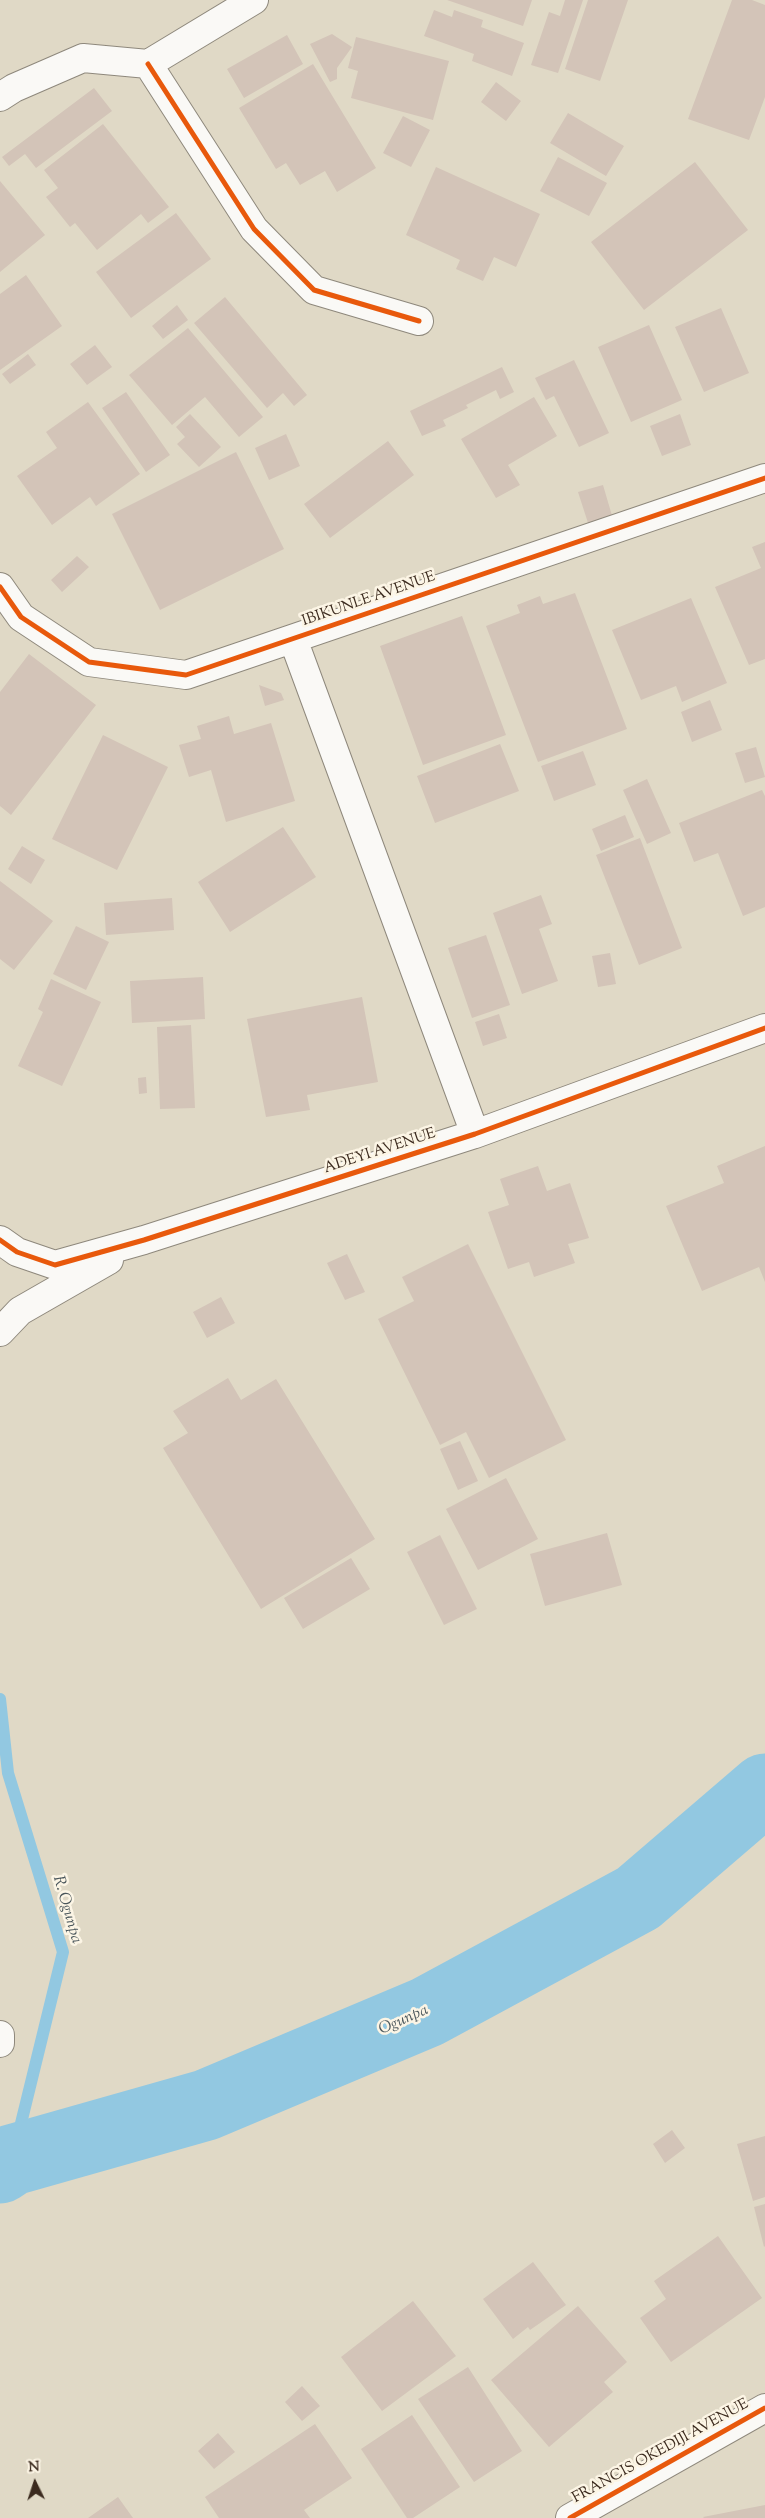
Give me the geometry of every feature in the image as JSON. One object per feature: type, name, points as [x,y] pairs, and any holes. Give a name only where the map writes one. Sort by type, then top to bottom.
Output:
[{"type":"street","points":[[0,97],[14,88],[84,58],[148,64],[254,0]]},
{"type":"street","points":[[148,64],[254,229],[314,290],[419,322]]},
{"type":"street","name":"IBIKUNLE AVENUE","points":[[0,587],[21,617],[89,662],[186,675],[765,478]]},
{"type":"street","points":[[293,639],[475,1134]]},
{"type":"street","name":"ADEYI AVENUE","points":[[0,1240],[17,1252],[55,1265],[144,1240],[475,1134],[765,1028]]},
{"type":"street","points":[[0,1332],[20,1311],[144,1240]]},
{"type":"street","points":[[0,2035],[0,2044]]},
{"type":"street","name":"FRANCIS OKEDIJI AVENUE","points":[[570,2518],[765,2408]]},
{"type":"building","points":[[447,0],[532,0],[523,26]]},
{"type":"building","points":[[565,0],[583,0],[558,73],[531,65],[549,12],[560,16]]},
{"type":"building","points":[[588,0],[628,0],[600,81],[565,69]]},
{"type":"building","points":[[732,0],[752,0],[765,5],[765,97],[749,140],[688,119]]},
{"type":"building","points":[[434,10],[452,17],[454,10],[483,20],[481,27],[524,43],[512,76],[472,61],[474,54],[424,36]]},
{"type":"building","points":[[332,34],[352,47],[337,68],[337,79],[330,82],[310,44]]},
{"type":"building","points":[[287,35],[303,64],[244,98],[227,69]]},
{"type":"building","points":[[356,37],[449,61],[433,120],[351,98],[358,71],[348,68]]},
{"type":"building","points":[[313,64],[376,168],[337,192],[325,171],[300,185],[286,163],[276,169],[239,108]]},
{"type":"building","points":[[496,82],[521,101],[506,121],[481,102]]},
{"type":"building","points":[[94,88],[112,111],[36,168],[25,154],[9,166],[2,157]]},
{"type":"building","points":[[568,113],[624,146],[606,176],[550,143]]},
{"type":"building","points":[[403,116],[430,130],[411,167],[383,153]]},
{"type":"building","points":[[103,124],[169,207],[148,223],[141,214],[97,250],[75,223],[70,227],[46,197],[58,188],[44,170]]},
{"type":"building","points":[[558,157],[607,183],[589,216],[540,191]]},
{"type":"building","points":[[695,162],[748,230],[644,310],[591,242]]},
{"type":"building","points":[[436,167],[540,214],[516,267],[494,257],[483,281],[456,269],[460,260],[406,235]]},
{"type":"building","points":[[0,181],[45,235],[0,272]]},
{"type":"building","points":[[176,213],[211,259],[131,318],[96,272]]},
{"type":"building","points":[[26,275],[62,326],[0,370],[0,294]]},
{"type":"building","points":[[225,297],[307,395],[294,406],[283,393],[267,408],[194,323]]},
{"type":"building","points":[[177,305],[188,320],[163,339],[152,326]]},
{"type":"building","points":[[721,308],[749,373],[704,392],[675,327]]},
{"type":"building","points":[[649,325],[682,400],[631,422],[598,347]]},
{"type":"building","points":[[188,328],[263,417],[239,437],[205,397],[172,425],[129,375]]},
{"type":"building","points":[[95,345],[112,367],[87,385],[70,364]]},
{"type":"building","points":[[28,354],[36,365],[10,384],[2,374]]},
{"type":"building","points":[[574,360],[609,433],[579,447],[554,396],[546,400],[535,378]]},
{"type":"building","points":[[502,367],[514,392],[500,399],[496,390],[466,405],[468,408],[443,420],[446,426],[422,436],[410,411]]},
{"type":"building","points":[[126,392],[170,455],[146,472],[102,408]]},
{"type":"building","points":[[534,397],[557,436],[508,465],[520,485],[496,498],[461,439]]},
{"type":"building","points":[[88,402],[140,474],[96,506],[90,497],[52,525],[17,476],[57,448],[46,432]]},
{"type":"building","points":[[190,414],[221,447],[199,467],[177,444],[185,437],[176,427]]},
{"type":"building","points":[[680,414],[691,445],[662,456],[650,426]]},
{"type":"building","points":[[286,434],[300,466],[269,480],[255,448]]},
{"type":"building","points":[[388,441],[414,475],[330,538],[304,504]]},
{"type":"building","points":[[236,452],[284,549],[160,610],[112,514]]},
{"type":"building","points":[[603,485],[613,519],[589,526],[578,492]]},
{"type":"building","points":[[765,542],[765,659],[749,665],[715,587],[761,568],[752,547]]},
{"type":"building","points":[[77,556],[89,567],[62,592],[51,580]]},
{"type":"building","points":[[575,593],[627,729],[538,762],[486,626],[520,613],[517,605],[540,596],[543,604]]},
{"type":"building","points":[[691,598],[727,683],[682,702],[676,686],[641,700],[612,630]]},
{"type":"building","points":[[462,616],[506,735],[423,765],[380,646]]},
{"type":"building","points":[[29,654],[96,705],[11,815],[0,806],[0,692]]},
{"type":"building","points":[[259,685],[281,693],[284,700],[265,706]]},
{"type":"building","points":[[710,700],[722,730],[692,742],[681,712]]},
{"type":"building","points":[[229,716],[234,734],[271,723],[295,801],[226,822],[211,770],[189,777],[179,745],[201,739],[197,726]]},
{"type":"building","points":[[103,735],[168,767],[117,870],[52,839]]},
{"type":"building","points":[[500,744],[519,791],[435,823],[417,776]]},
{"type":"building","points":[[756,747],[765,777],[745,783],[735,753]]},
{"type":"building","points":[[583,751],[596,785],[554,801],[541,766]]},
{"type":"building","points":[[647,779],[671,833],[647,844],[623,790]]},
{"type":"building","points":[[762,790],[765,796],[765,907],[743,916],[718,853],[694,862],[679,823]]},
{"type":"building","points":[[625,815],[634,837],[601,851],[592,829]]},
{"type":"building","points":[[283,827],[316,877],[230,932],[198,882]]},
{"type":"building","points":[[640,838],[682,948],[639,965],[596,855]]},
{"type":"building","points":[[22,846],[45,860],[31,884],[8,869]]},
{"type":"building","points":[[0,881],[53,921],[14,970],[0,959]]},
{"type":"building","points":[[541,895],[552,924],[539,929],[558,981],[522,994],[493,913]]},
{"type":"building","points":[[172,898],[174,930],[106,935],[104,903]]},
{"type":"building","points":[[76,926],[109,942],[86,990],[53,974]]},
{"type":"building","points":[[486,935],[510,1005],[472,1018],[448,948]]},
{"type":"building","points":[[610,953],[616,984],[598,987],[592,956]]},
{"type":"building","points":[[203,977],[205,1019],[132,1023],[130,981]]},
{"type":"building","points":[[51,979],[101,1002],[62,1086],[18,1066],[43,1012],[38,1009]]},
{"type":"building","points":[[362,997],[378,1082],[307,1095],[310,1110],[266,1117],[247,1019]]},
{"type":"building","points":[[499,1014],[507,1038],[483,1046],[475,1022]]},
{"type":"building","points":[[191,1025],[195,1108],[160,1109],[157,1027]]},
{"type":"building","points":[[146,1077],[147,1093],[139,1094],[138,1078]]},
{"type":"building","points":[[765,1146],[765,1282],[759,1267],[702,1291],[666,1206],[724,1183],[717,1166]]},
{"type":"building","points":[[538,1166],[547,1191],[570,1183],[589,1238],[568,1244],[575,1263],[534,1277],[529,1262],[508,1269],[488,1212],[509,1205],[500,1179]]},
{"type":"building","points":[[468,1244],[566,1440],[489,1478],[466,1432],[440,1445],[378,1319],[414,1301],[402,1277]]},
{"type":"building","points":[[347,1254],[365,1292],[345,1300],[327,1263]]},
{"type":"building","points":[[221,1297],[235,1323],[207,1338],[193,1312]]},
{"type":"building","points":[[228,1378],[241,1400],[276,1379],[375,1539],[261,1609],[163,1448],[188,1433],[173,1411]]},
{"type":"building","points":[[460,1441],[478,1481],[458,1490],[440,1449]]},
{"type":"building","points":[[506,1478],[538,1539],[478,1570],[446,1509]]},
{"type":"building","points":[[607,1533],[622,1585],[545,1606],[530,1554]]},
{"type":"building","points":[[440,1535],[477,1609],[444,1625],[407,1552]]},
{"type":"building","points":[[351,1558],[370,1589],[303,1629],[284,1598]]},
{"type":"building","points":[[672,2130],[685,2148],[665,2163],[653,2144]]},
{"type":"building","points":[[765,2136],[765,2197],[753,2201],[737,2144]]},
{"type":"building","points":[[765,2204],[765,2246],[764,2247],[754,2207]]},
{"type":"building","points":[[718,2236],[762,2298],[671,2362],[640,2318],[666,2299],[654,2281]]},
{"type":"building","points":[[533,2262],[566,2305],[530,2330],[528,2327],[513,2339],[483,2299]]},
{"type":"building","points":[[413,2301],[456,2356],[382,2411],[341,2357]]},
{"type":"building","points":[[578,2306],[627,2362],[604,2382],[613,2392],[549,2447],[491,2380]]},
{"type":"building","points":[[468,2367],[522,2451],[474,2482],[418,2399]]},
{"type":"building","points":[[302,2386],[320,2406],[302,2421],[285,2402]]},
{"type":"building","points":[[412,2415],[460,2487],[413,2518],[407,2518],[361,2449]]},
{"type":"building","points":[[315,2424],[352,2478],[304,2510],[310,2518],[219,2518],[205,2497]]},
{"type":"building","points":[[218,2433],[235,2452],[214,2469],[198,2451]]},
{"type":"building","points":[[118,2497],[133,2518],[88,2518]]},
{"type":"building","points":[[765,2505],[765,2518],[703,2517]]},
{"type":"waterway","name":"R. Ogunpa","points":[[0,1699],[8,1773],[63,1952],[12,2160]]},
{"type":"waterway","name":"Ogunpa","points":[[0,2168],[12,2160],[206,2105],[427,2012],[638,1898],[765,1789]]},
{"type":"cycle path","points":[[148,64],[254,229],[314,290],[419,321]]},
{"type":"cycle path","points":[[0,587],[21,617],[89,662],[186,675],[765,478]]},
{"type":"cycle path","points":[[0,1240],[17,1252],[55,1265],[144,1240],[475,1134],[765,1028]]},
{"type":"cycle path","points":[[570,2518],[765,2408]]}]
